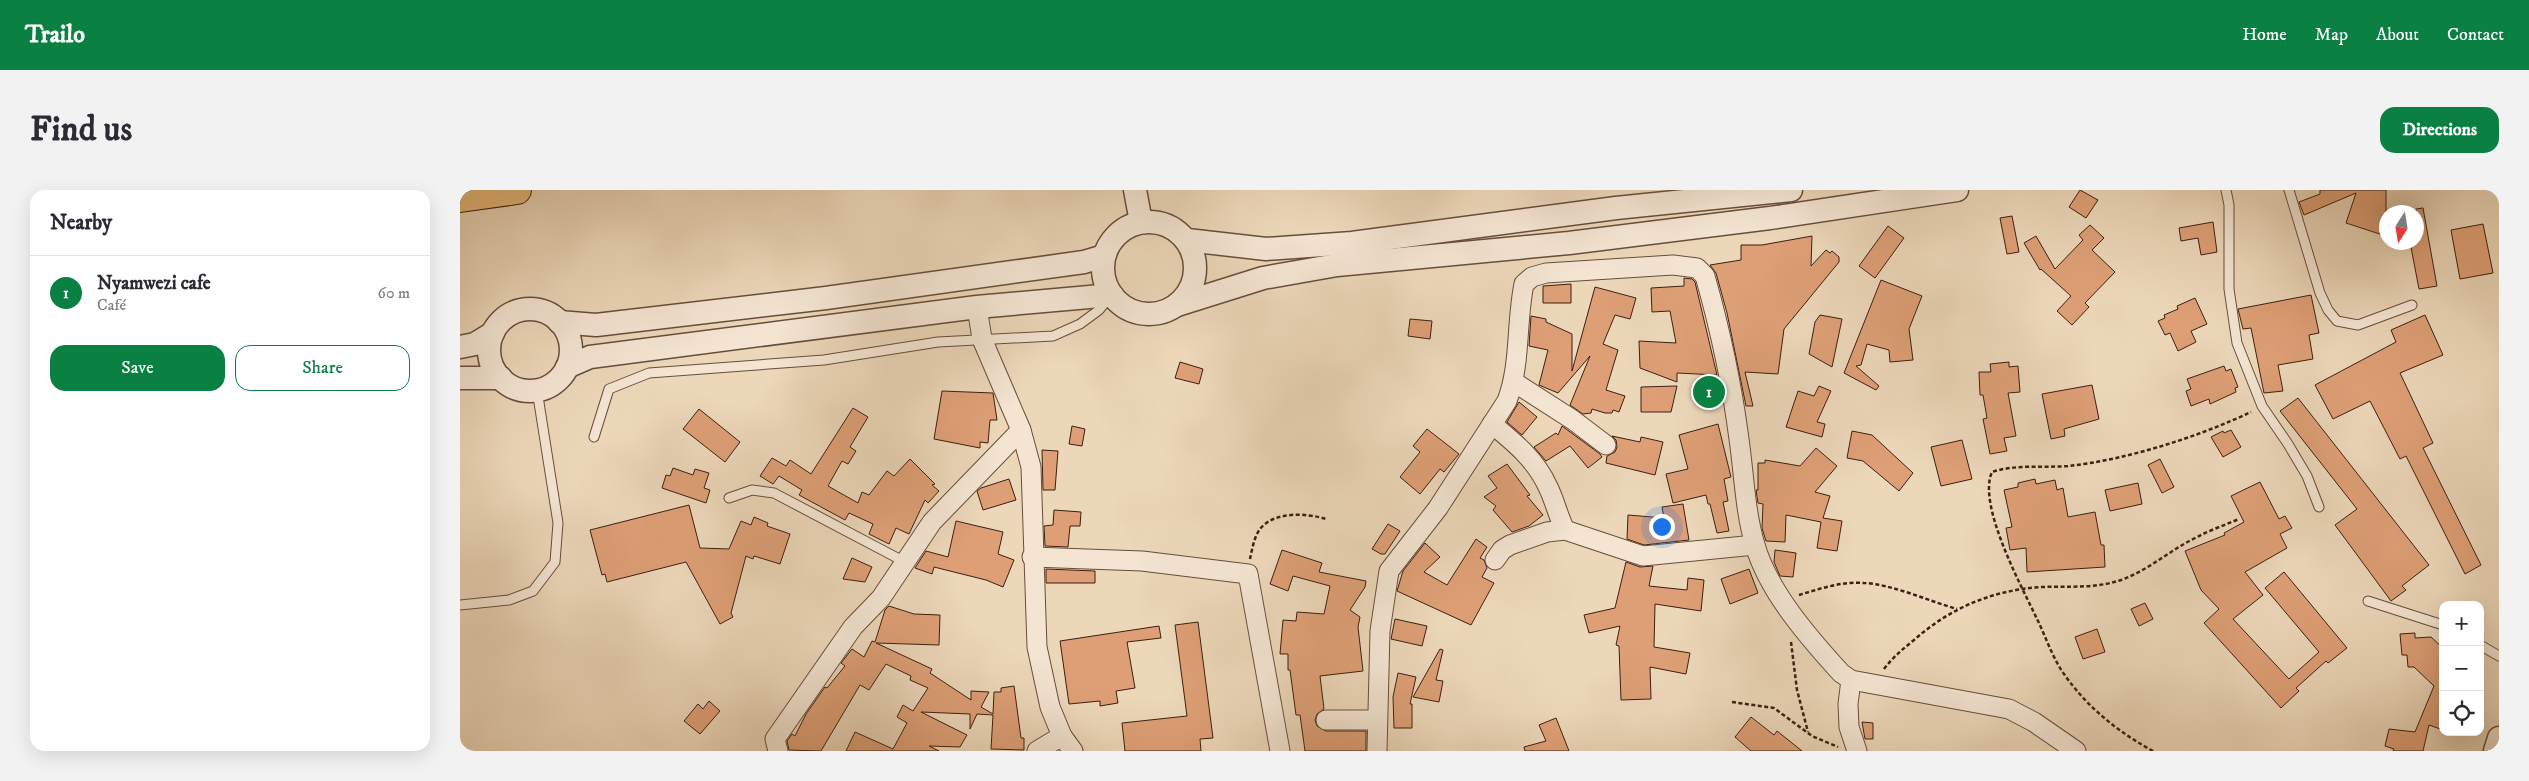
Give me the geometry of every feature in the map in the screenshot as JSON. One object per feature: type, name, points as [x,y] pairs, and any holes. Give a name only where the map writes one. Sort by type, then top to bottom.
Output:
[{"type":"highway","points":[[460,198],[517,190]]},
{"type":"street","points":[[1135,190],[1141,222]]},
{"type":"street","points":[[1187,240],[1266,249],[1352,243],[1616,208],[1792,190]]},
{"type":"street","points":[[1177,305],[1190,289],[1195,274],[1195,259],[1187,240],[1171,227],[1151,221],[1141,222],[1122,230],[1108,246],[1104,256],[1104,276],[1112,295],[1128,308],[1143,313],[1158,313],[1177,305],[1263,278],[1337,265],[1568,243],[1770,218],[1957,190]]},
{"type":"street","points":[[559,322],[596,325],[826,298],[1084,262],[1104,256]]},
{"type":"street","points":[[1377,751],[1376,720],[1380,631],[1389,571],[1438,508],[1507,401],[1514,382],[1518,310],[1524,284],[1532,277],[1546,273],[1673,265],[1697,268],[1705,276],[1721,339],[1738,430],[1755,545],[1765,569],[1786,605],[1824,654],[1841,673],[1851,680],[2009,709],[2022,715],[2076,751]]},
{"type":"street","points":[[567,367],[590,357],[977,307],[1112,295]]},
{"type":"street","points":[[977,307],[982,339],[1021,430],[1031,467],[1036,647],[1050,707],[1062,736],[1073,751]]},
{"type":"street","points":[[460,347],[475,344],[493,332],[505,317],[523,310],[543,311],[559,322],[569,338],[571,348],[567,367],[555,382],[537,390],[518,388],[501,378],[491,361],[489,352],[493,332]]},
{"type":"street","points":[[460,378],[501,378]]},
{"type":"street","points":[[1514,382],[1574,420],[1606,445]]},
{"type":"street","points":[[1492,424],[1520,448],[1540,472],[1549,487],[1565,530]]},
{"type":"street","points":[[778,751],[775,739],[853,627],[881,598],[932,522],[1021,430]]},
{"type":"street","points":[[1495,560],[1502,550],[1510,545],[1547,532],[1565,530],[1643,556],[1755,545]]},
{"type":"street","points":[[1032,557],[1142,561],[1246,572],[1250,576],[1252,599],[1280,751]]},
{"type":"street","points":[[1849,750],[1848,704],[1851,680]]},
{"type":"street","points":[[1326,720],[1376,720]]},
{"type":"street","points":[[1038,751],[1062,736]]},
{"type":"street","points":[[2495,751],[2499,738]]},
{"type":"lane","points":[[2226,190],[2229,205],[2229,281],[2232,320],[2250,381],[2262,406],[2307,476],[2319,507]]},
{"type":"lane","points":[[2289,190],[2320,293],[2328,310],[2337,321],[2358,325],[2412,305]]},
{"type":"lane","points":[[594,437],[609,389],[649,373],[824,360],[888,348],[982,339],[1053,336],[1080,324],[1099,310],[1112,295]]},
{"type":"lane","points":[[460,605],[509,600],[533,591],[555,562],[558,523],[537,390]]},
{"type":"lane","points":[[728,498],[752,490],[774,493],[905,562]]},
{"type":"lane","points":[[2368,601],[2439,624]]},
{"type":"lane","points":[[2482,646],[2499,656]]},
{"type":"path","points":[[2153,751],[2116,728],[2077,690],[2063,673],[2022,590],[1994,519],[1988,485],[1992,472],[2003,468],[2069,466],[2130,454],[2189,438],[2262,406]]},
{"type":"path","points":[[1246,572],[1257,533],[1263,526],[1284,517],[1306,514],[1326,519]]},
{"type":"path","points":[[1881,673],[1896,653],[1927,627],[1957,609],[1982,598],[2022,590],[2092,587],[2120,580],[2145,570],[2196,537],[2239,519]]},
{"type":"path","points":[[1808,733],[1800,707],[1791,653],[1786,605],[1832,586],[1863,582],[1893,587],[1957,609]]},
{"type":"path","points":[[1732,702],[1774,708],[1808,733],[1849,750]]},
{"type":"building","points":[[2080,190],[2098,200],[2086,218],[2069,207]]},
{"type":"building","points":[[2320,190],[2386,190],[2386,205],[2379,205],[2379,234],[2346,223],[2356,193],[2304,215],[2299,202],[2320,194]]},
{"type":"building","points":[[2424,214],[2437,286],[2419,289],[2412,250],[2424,250]]},
{"type":"building","points":[[2012,216],[2019,252],[2007,254],[2000,218]]},
{"type":"building","points":[[2213,222],[2217,252],[2201,255],[2198,238],[2181,241],[2179,228]]},
{"type":"building","points":[[2483,224],[2493,273],[2460,279],[2451,230]]},
{"type":"building","points":[[2090,225],[2104,238],[2092,250],[2115,272],[2085,303],[2089,307],[2072,325],[2057,311],[2071,296],[2040,270],[2024,243],[2036,236],[2055,269],[2083,240],[2079,235]]},
{"type":"building","points":[[1888,226],[1904,238],[1875,278],[1859,266]]},
{"type":"building","points":[[1812,236],[1811,266],[1826,250],[1830,253],[1832,251],[1839,257],[1839,262],[1784,329],[1778,374],[1745,372],[1753,406],[1746,406],[1727,313],[1716,273],[1710,265],[1741,260],[1741,245],[1762,245]]},
{"type":"building","points":[[1684,278],[1692,279],[1695,282],[1717,375],[1677,373],[1677,382],[1640,368],[1639,341],[1676,343],[1670,311],[1652,312],[1651,288],[1684,286]]},
{"type":"building","points":[[1881,280],[1922,296],[1909,329],[1913,360],[1890,362],[1889,350],[1867,344],[1861,365],[1856,366],[1879,386],[1876,390],[1844,373]]},
{"type":"building","points":[[1571,284],[1571,303],[1543,303],[1543,286]]},
{"type":"building","points":[[1595,287],[1636,298],[1630,319],[1615,315],[1603,344],[1618,350],[1606,390],[1625,396],[1619,412],[1613,410],[1612,413],[1605,413],[1592,409],[1591,413],[1583,414],[1570,405],[1590,356],[1558,393],[1539,385],[1548,350],[1529,346],[1531,316],[1546,319],[1546,322],[1572,334],[1572,371]]},
{"type":"building","points":[[2311,295],[2319,333],[2309,335],[2313,359],[2278,365],[2283,391],[2264,393],[2251,328],[2243,329],[2238,309]]},
{"type":"building","points":[[2195,298],[2207,324],[2191,331],[2196,342],[2178,351],[2170,333],[2165,335],[2158,321],[2165,318],[2164,315],[2178,309],[2177,306]]},
{"type":"building","points":[[1820,315],[1842,319],[1832,367],[1809,354],[1815,322]]},
{"type":"building","points":[[2425,315],[2443,355],[2400,373],[2433,443],[2423,448],[2481,565],[2465,574],[2406,456],[2400,459],[2370,401],[2333,419],[2315,385],[2396,342],[2391,330]]},
{"type":"building","points":[[1410,319],[1432,321],[1430,339],[1408,336]]},
{"type":"building","points":[[1180,362],[1203,369],[1199,384],[1175,378]]},
{"type":"building","points":[[2009,362],[2009,367],[2018,366],[2020,392],[2008,393],[2016,436],[2004,438],[2007,451],[1990,454],[1983,419],[1987,418],[1983,395],[1980,395],[1979,372],[1991,372],[1990,364]]},
{"type":"building","points":[[2224,366],[2226,371],[2231,369],[2238,387],[2235,388],[2236,392],[2210,404],[2209,399],[2191,406],[2186,391],[2191,389],[2187,379]]},
{"type":"building","points":[[2092,385],[2099,419],[2064,429],[2065,436],[2051,439],[2042,394]]},
{"type":"building","points":[[1677,386],[1671,412],[1641,412],[1641,387]]},
{"type":"building","points":[[1819,386],[1831,391],[1817,422],[1825,424],[1822,437],[1786,427],[1798,391],[1814,396]]},
{"type":"building","points":[[942,391],[993,393],[997,420],[990,420],[988,443],[980,442],[980,448],[934,439]]},
{"type":"building","points":[[2298,398],[2429,565],[2402,586],[2406,590],[2391,601],[2335,525],[2357,509],[2280,411]]},
{"type":"building","points":[[1519,402],[1537,417],[1522,435],[1507,422]]},
{"type":"building","points":[[853,408],[868,417],[850,447],[856,451],[848,464],[842,461],[828,486],[858,503],[862,492],[869,495],[887,471],[894,476],[910,459],[935,484],[932,485],[939,491],[928,503],[925,500],[909,534],[896,528],[889,544],[869,534],[873,524],[849,513],[845,520],[799,495],[802,490],[779,476],[773,484],[760,476],[772,458],[786,466],[790,460],[811,474]]},
{"type":"building","points":[[699,409],[740,442],[725,462],[683,429]]},
{"type":"building","points":[[1718,424],[1731,477],[1724,479],[1728,501],[1723,502],[1729,531],[1717,533],[1706,495],[1673,503],[1666,474],[1688,469],[1679,435]]},
{"type":"building","points":[[1072,426],[1085,429],[1082,446],[1069,444]]},
{"type":"building","points":[[1562,426],[1602,457],[1588,468],[1570,446],[1546,461],[1534,447],[1556,433],[1558,435]]},
{"type":"building","points":[[1427,429],[1459,454],[1444,472],[1440,469],[1420,494],[1400,477],[1420,452],[1413,446]]},
{"type":"building","points":[[2231,430],[2241,447],[2223,457],[2211,437],[2223,431],[2224,433]]},
{"type":"building","points":[[1852,431],[1872,435],[1913,473],[1899,491],[1863,461],[1847,458]]},
{"type":"building","points":[[1612,436],[1640,442],[1641,437],[1663,442],[1655,475],[1606,463],[1607,456],[1615,452],[1617,447],[1616,440]]},
{"type":"building","points":[[1962,440],[1972,479],[1941,486],[1931,447]]},
{"type":"building","points":[[1816,448],[1837,466],[1815,492],[1830,496],[1823,518],[1842,521],[1837,551],[1817,548],[1821,522],[1786,515],[1785,542],[1766,541],[1762,528],[1763,504],[1758,503],[1756,490],[1758,490],[1758,463],[1765,463],[1765,460],[1800,466]]},
{"type":"building","points":[[1042,450],[1058,451],[1055,490],[1043,490]]},
{"type":"building","points":[[2160,459],[2174,487],[2162,493],[2148,465]]},
{"type":"building","points":[[1507,464],[1530,495],[1527,496],[1543,515],[1529,526],[1512,532],[1493,510],[1496,506],[1484,497],[1497,488],[1488,476]]},
{"type":"building","points":[[673,468],[693,475],[695,469],[709,473],[704,488],[710,490],[706,503],[662,488],[666,475],[670,476]]},
{"type":"building","points":[[1009,479],[1016,500],[983,510],[977,491]]},
{"type":"building","points":[[2035,479],[2036,484],[2055,480],[2057,490],[2063,488],[2068,517],[2095,512],[2101,545],[2104,545],[2105,567],[2027,572],[2026,548],[2010,550],[2006,528],[2012,527],[2004,490],[2018,487],[2018,483]]},
{"type":"building","points":[[2260,482],[2279,519],[2285,516],[2292,528],[2280,534],[2287,548],[2245,572],[2263,595],[2233,619],[2289,679],[2319,652],[2265,588],[2284,572],[2347,648],[2328,663],[2326,661],[2296,688],[2299,691],[2281,708],[2204,623],[2219,609],[2201,590],[2185,551],[2225,535],[2224,533],[2244,522],[2231,496]]},
{"type":"building","points":[[2138,483],[2142,504],[2110,511],[2105,490]]},
{"type":"building","points":[[1683,504],[1689,540],[1644,545],[1627,539],[1628,515],[1664,518],[1662,507]]},
{"type":"building","points":[[689,505],[700,548],[729,549],[741,521],[751,525],[754,517],[768,523],[767,526],[790,534],[780,564],[754,556],[753,559],[746,556],[731,613],[733,617],[720,624],[686,562],[607,582],[605,574],[602,575],[590,530]]},
{"type":"building","points":[[1054,510],[1081,512],[1080,526],[1070,526],[1068,547],[1045,546],[1044,526],[1053,525]]},
{"type":"building","points":[[956,521],[1003,532],[998,554],[1014,560],[1003,587],[986,580],[934,567],[932,574],[915,568],[926,551],[948,557]]},
{"type":"building","points":[[1388,524],[1400,531],[1385,554],[1381,554],[1372,549]]},
{"type":"building","points":[[1476,539],[1487,547],[1480,558],[1484,560],[1487,568],[1482,577],[1494,583],[1471,625],[1397,591],[1403,571],[1425,543],[1440,557],[1424,572],[1447,585]]},
{"type":"building","points":[[1282,550],[1322,563],[1319,572],[1366,581],[1365,587],[1350,610],[1360,617],[1358,627],[1363,671],[1320,676],[1324,709],[1317,714],[1315,720],[1317,726],[1326,731],[1366,731],[1366,751],[1305,751],[1300,715],[1296,715],[1290,670],[1288,670],[1288,654],[1280,654],[1283,620],[1296,621],[1297,612],[1324,614],[1330,586],[1293,576],[1288,591],[1270,584]]},
{"type":"building","points":[[1775,550],[1796,553],[1793,577],[1780,576],[1774,562]]},
{"type":"building","points":[[852,558],[872,567],[865,582],[843,579]]},
{"type":"building","points":[[1626,562],[1640,567],[1653,566],[1649,586],[1687,590],[1688,578],[1704,580],[1701,611],[1655,604],[1654,647],[1690,653],[1686,674],[1650,667],[1651,699],[1621,700],[1619,646],[1616,645],[1620,626],[1589,633],[1584,615],[1615,608]]},
{"type":"building","points":[[1046,569],[1095,571],[1095,583],[1046,583]]},
{"type":"building","points":[[1749,569],[1758,593],[1730,604],[1721,579]]},
{"type":"building","points":[[2145,603],[2153,619],[2139,626],[2131,609]]},
{"type":"building","points":[[889,606],[914,614],[940,615],[939,645],[876,643],[932,669],[930,673],[971,700],[971,691],[989,692],[981,707],[993,714],[994,692],[1001,692],[1001,688],[1014,686],[1021,738],[1024,738],[1024,750],[991,749],[993,715],[977,714],[970,729],[970,714],[921,712],[967,735],[960,747],[929,746],[939,751],[846,751],[855,732],[893,749],[907,723],[897,717],[903,705],[913,711],[928,688],[910,680],[911,676],[886,664],[869,690],[860,685],[821,751],[789,750],[787,741],[792,734],[795,736],[806,714],[825,687],[827,688],[845,666],[841,663],[852,649],[864,657],[872,641],[875,642],[885,610]]},
{"type":"building","points":[[1395,619],[1427,626],[1422,646],[1391,639]]},
{"type":"building","points":[[1198,622],[1213,738],[1200,739],[1201,751],[1125,751],[1122,723],[1187,716],[1175,625]]},
{"type":"building","points":[[1159,626],[1161,638],[1127,642],[1135,688],[1116,691],[1118,703],[1100,706],[1100,701],[1069,704],[1060,641]]},
{"type":"building","points":[[2097,629],[2105,652],[2083,659],[2075,637]]},
{"type":"building","points":[[2415,633],[2415,638],[2431,637],[2439,644],[2439,729],[2429,725],[2423,751],[2393,751],[2394,749],[2385,746],[2389,729],[2415,732],[2434,686],[2414,667],[2408,667],[2407,655],[2402,655],[2400,634]]},
{"type":"building","points":[[1440,649],[1443,650],[1436,680],[1443,681],[1439,702],[1413,697]]},
{"type":"building","points":[[1398,673],[1416,677],[1410,704],[1412,704],[1412,728],[1394,728],[1393,697]]},
{"type":"building","points":[[709,701],[720,711],[700,734],[684,721],[698,704],[703,709]]},
{"type":"building","points":[[1751,717],[1774,735],[1777,731],[1802,751],[1751,751],[1735,737]]},
{"type":"building","points":[[1556,718],[1569,751],[1525,751],[1524,747],[1546,741],[1539,725]]},
{"type":"building","points":[[1862,722],[1873,723],[1873,739],[1865,739]]},
{"type":"place","name":"Nyamwezi cafe","points":[[1709,392]]}]
